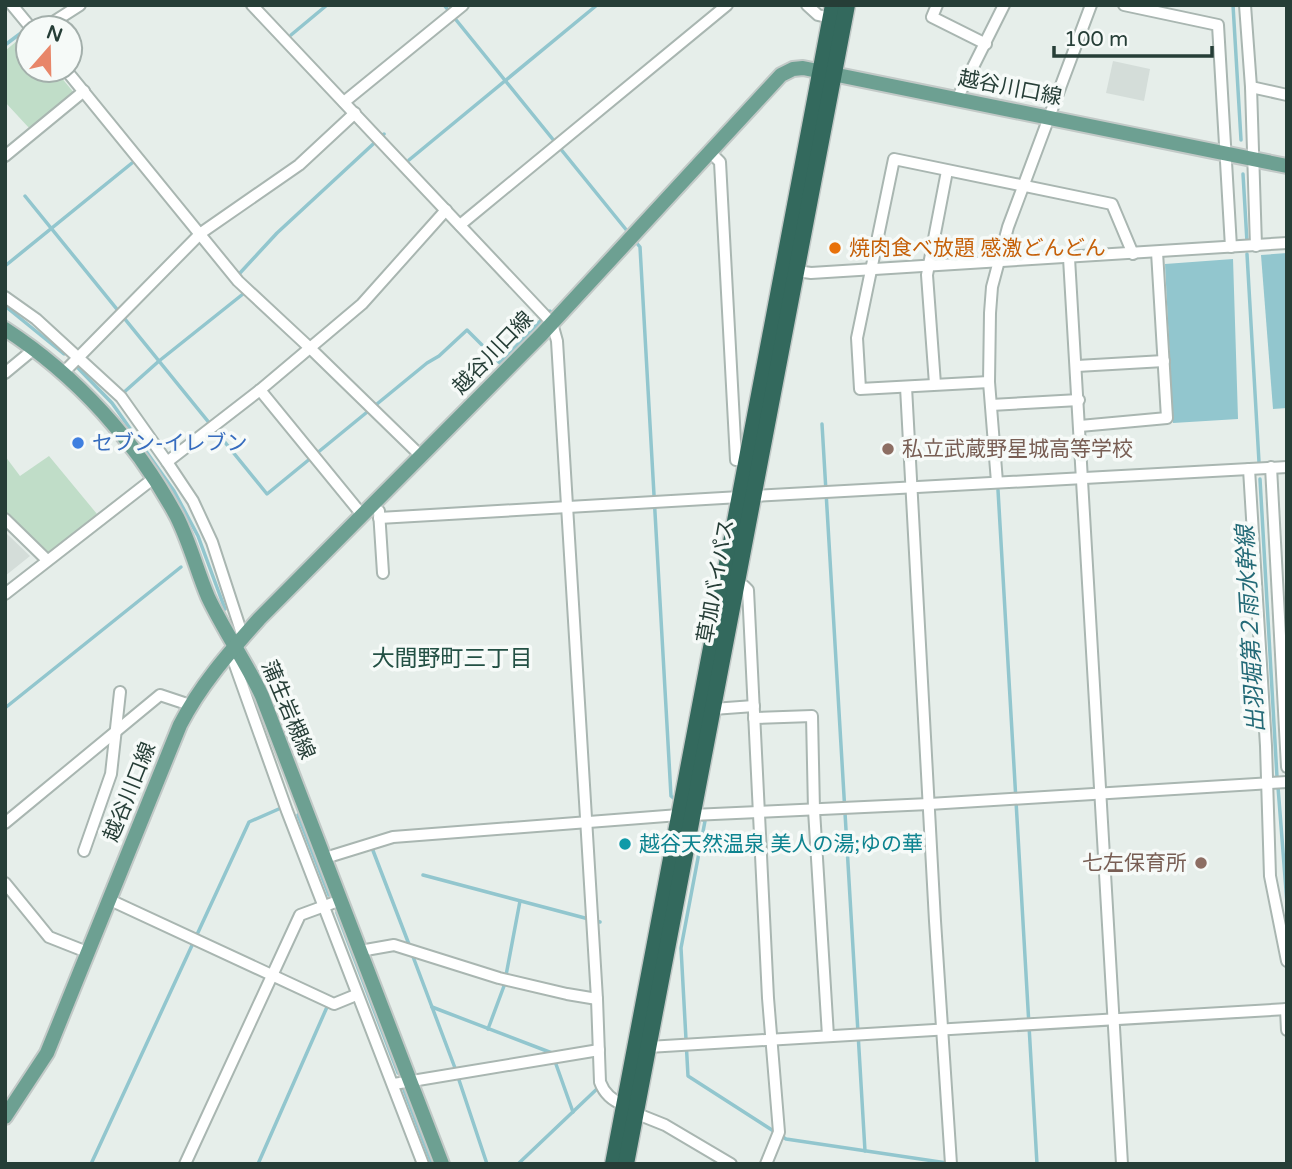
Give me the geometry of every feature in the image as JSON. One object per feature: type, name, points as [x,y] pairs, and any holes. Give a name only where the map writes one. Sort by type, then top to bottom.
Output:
[{"type":"highway","name":"草加バイパス","points":[[613,1164],[649,1047],[685,815],[713,709],[737,584],[747,496],[746,461],[839,12]]},
{"type":"highway","name":"草加バイパス","points":[[626,1164],[629,1109],[747,496],[796,271],[827,73]]},
{"type":"main road","name":"越谷川口線","points":[[5,1117],[47,1053],[169,750],[190,705],[236,645],[552,323],[781,75],[793,69],[827,73],[1287,166]]},
{"type":"main road","name":"蒲生岩槻線","points":[[5,329],[64,372],[94,402],[154,478],[177,517],[208,597],[262,696],[442,1164]]},
{"type":"street","points":[[252,5],[552,323],[557,341],[568,506],[600,1082],[603,1090],[616,1102],[665,1125],[731,1164]]},
{"type":"street","points":[[344,102],[463,5]]},
{"type":"street","points":[[460,225],[727,5]]},
{"type":"street","points":[[807,5],[818,15],[839,12]]},
{"type":"street","points":[[937,5],[932,17],[986,44]]},
{"type":"street","points":[[957,99],[1004,5]]},
{"type":"street","points":[[997,482],[989,382],[990,313],[998,262],[1091,5]]},
{"type":"street","points":[[1124,5],[1218,25],[1231,247]]},
{"type":"street","points":[[1245,5],[1251,88],[1256,246]]},
{"type":"street","points":[[78,84],[238,281],[422,457]]},
{"type":"street","points":[[1251,88],[1287,95]]},
{"type":"street","points":[[5,156],[84,91]]},
{"type":"street","points":[[64,372],[201,233],[299,165],[355,113]]},
{"type":"street","points":[[710,152],[720,162],[736,460],[746,461]]},
{"type":"street","points":[[989,382],[860,389],[856,338],[894,159],[1112,204],[1133,254]]},
{"type":"street","points":[[935,384],[928,266],[947,170]]},
{"type":"street","points":[[167,462],[260,390],[362,304],[446,210]]},
{"type":"street","points":[[796,271],[811,273],[871,270],[1287,243]]},
{"type":"street","points":[[1080,426],[1167,418],[1157,252]]},
{"type":"street","points":[[1069,258],[1122,1164]]},
{"type":"street","points":[[5,296],[36,318],[80,356],[121,397],[193,501],[212,542],[236,645],[323,906],[423,1164]]},
{"type":"street","points":[[5,373],[34,349]]},
{"type":"street","points":[[1077,366],[1164,361]]},
{"type":"street","points":[[906,387],[941,1030],[951,1164]]},
{"type":"street","points":[[260,390],[363,516]]},
{"type":"street","points":[[991,405],[1079,400]]},
{"type":"street","points":[[1271,467],[1282,589],[1287,767]]},
{"type":"street","points":[[379,518],[1287,467]]},
{"type":"street","points":[[1249,469],[1270,876],[1287,961]]},
{"type":"street","points":[[5,594],[154,478]]},
{"type":"street","points":[[378,501],[383,573]]},
{"type":"street","points":[[5,519],[47,559]]},
{"type":"street","points":[[737,584],[748,590],[768,998],[779,1132],[766,1164]]},
{"type":"street","points":[[728,633],[751,636]]},
{"type":"street","points":[[84,851],[111,774],[120,692]]},
{"type":"street","points":[[5,823],[160,695],[190,705]]},
{"type":"street","points":[[713,709],[754,706]]},
{"type":"street","points":[[754,718],[812,716],[814,810],[828,1036]]},
{"type":"street","points":[[325,858],[393,837],[685,815],[1102,795],[1287,782]]},
{"type":"street","points":[[5,883],[49,937],[87,952]]},
{"type":"street","points":[[110,900],[334,1004],[356,995]]},
{"type":"street","points":[[185,1164],[300,915],[341,900]]},
{"type":"street","points":[[360,951],[394,945],[499,978],[567,995],[597,999]]},
{"type":"street","points":[[649,1047],[1286,1009],[1287,1030]]},
{"type":"street","points":[[394,1084],[599,1050]]},
{"type":"shaded area","points":[[1113,61],[1150,69],[1144,101],[1106,93]]},
{"type":"shaded area","points":[[5,532],[30,556],[5,576]]},
{"type":"green space","points":[[14,43],[14,84],[67,84],[75,94],[30,129],[5,102],[5,51]]},
{"type":"green space","points":[[5,456],[20,476],[49,456],[97,514],[47,554],[5,511]]},
{"type":"water","points":[[1287,253],[1287,408],[1273,409],[1261,255]]},
{"type":"water","points":[[1233,259],[1238,419],[1173,423],[1165,264]]},
{"type":"waterway","points":[[291,35],[327,5]]},
{"type":"waterway","points":[[444,5],[628,232]]},
{"type":"waterway","points":[[409,160],[597,5]]},
{"type":"waterway","name":"出羽堀第２雨水幹線","points":[[1233,5],[1241,140]]},
{"type":"waterway","points":[[5,45],[14,38]]},
{"type":"waterway","points":[[240,273],[277,233],[384,134]]},
{"type":"waterway","points":[[5,266],[132,163]]},
{"type":"waterway","name":"出羽堀第２雨水幹線","points":[[1243,174],[1247,242]]},
{"type":"waterway","points":[[25,196],[267,494],[439,356],[467,330],[500,363],[550,311]]},
{"type":"waterway","points":[[635,241],[640,247],[671,796],[677,801]]},
{"type":"waterway","name":"出羽堀第２雨水幹線","points":[[1247,254],[1259,462]]},
{"type":"waterway","points":[[122,394],[243,294]]},
{"type":"waterway","points":[[5,306],[64,354]]},
{"type":"waterway","points":[[78,368],[112,403],[174,491],[198,536],[225,609]]},
{"type":"waterway","points":[[822,424],[865,1151]]},
{"type":"waterway","name":"出羽堀第２雨水幹線","points":[[1260,479],[1277,777]]},
{"type":"waterway","points":[[998,490],[1037,1164]]},
{"type":"waterway","points":[[5,708],[181,567]]},
{"type":"waterway","name":"出羽堀第２雨水幹線","points":[[1278,787],[1287,903]]},
{"type":"waterway","points":[[91,1164],[249,822],[281,808]]},
{"type":"waterway","points":[[298,815],[329,895]]},
{"type":"waterway","points":[[700,818],[705,821],[681,948],[688,1076],[786,1139],[947,1163]]},
{"type":"waterway","points":[[372,848],[410,947]]},
{"type":"waterway","points":[[423,875],[600,922]]},
{"type":"waterway","points":[[488,1029],[504,986],[520,901]]},
{"type":"waterway","points":[[337,913],[398,1073]]},
{"type":"waterway","points":[[412,954],[455,1068],[487,1164]]},
{"type":"waterway","points":[[258,1164],[327,1007]]},
{"type":"waterway","points":[[432,1007],[552,1053],[573,1112]]},
{"type":"waterway","points":[[518,1164],[599,1087]]},
{"type":"waterway","points":[[404,1090],[432,1164]]},
{"type":"place","name":"焼肉食べ放題 感激どんどん","points":[[835,248]]},
{"type":"place","name":"セブン-イレブン","points":[[78,443]]},
{"type":"place","name":"私立武蔵野星城高等学校","points":[[888,449]]},
{"type":"place","name":"越谷天然温泉 美人の湯;ゆの華","points":[[625,844]]},
{"type":"place","name":"七左保育所","points":[[1201,863]]},
{"type":"district","name":"大間野町三丁目","points":[[452,659]]}]
